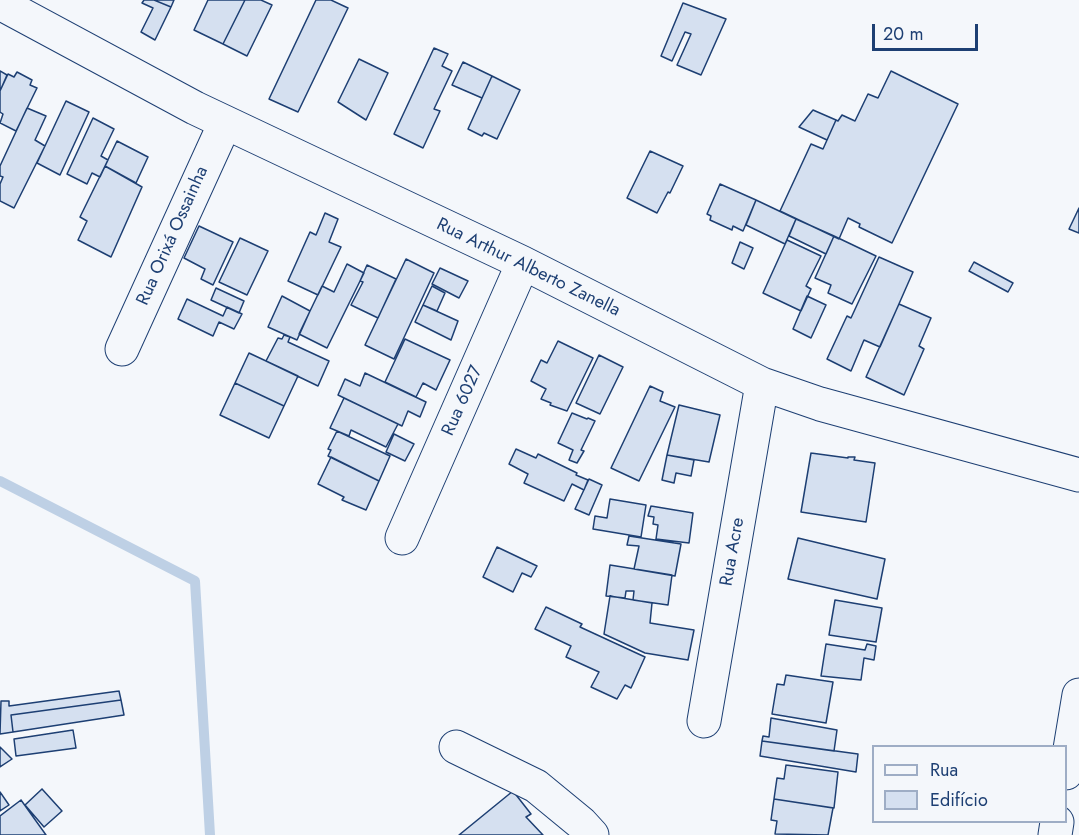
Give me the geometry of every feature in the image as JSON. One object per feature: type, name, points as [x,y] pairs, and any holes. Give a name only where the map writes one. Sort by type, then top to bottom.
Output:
[{"type":"street","name":"Rua Arthur Alberto Zanella","points":[[0,3],[225,123],[523,263],[762,384],[820,404],[1079,475]]},
{"type":"street","name":"Rua Orixá Ossainha","points":[[122,349],[225,123]]},
{"type":"street","name":"Rua 6027","points":[[402,538],[523,263]]},
{"type":"street","name":"Rua Acre","points":[[704,721],[762,384]]},
{"type":"street","points":[[1067,762],[1079,695]]},
{"type":"street","points":[[456,747],[536,786],[592,835]]},
{"type":"building","points":[[144,0],[154,0],[171,7],[155,40],[141,32],[153,8],[142,3]]},
{"type":"building","points":[[154,0],[174,0],[171,7]]},
{"type":"building","points":[[208,0],[245,0],[223,44],[194,30]]},
{"type":"building","points":[[245,0],[261,0],[272,5],[247,56],[223,44]]},
{"type":"building","points":[[316,0],[331,0],[348,8],[298,112],[269,99]]},
{"type":"building","points":[[683,3],[726,19],[701,75],[677,65],[691,34],[685,32],[672,61],[661,56]]},
{"type":"building","points":[[434,48],[448,54],[442,66],[452,71],[434,109],[440,111],[423,148],[394,134]]},
{"type":"building","points":[[359,59],[388,73],[366,120],[338,102]]},
{"type":"building","points":[[463,62],[492,76],[482,98],[452,85]]},
{"type":"building","points":[[0,71],[7,75],[0,91]]},
{"type":"building","points":[[891,71],[958,104],[892,243],[859,227],[860,224],[848,218],[839,239],[780,211],[811,144],[823,149],[836,120],[838,121],[842,115],[855,121],[868,94],[878,98]]},
{"type":"building","points":[[17,72],[32,80],[30,85],[37,88],[16,131],[0,123],[3,114],[0,112],[0,91],[8,74],[14,77]]},
{"type":"building","points":[[492,76],[520,90],[497,139],[484,133],[482,136],[468,129]]},
{"type":"building","points":[[66,101],[89,112],[60,175],[37,163]]},
{"type":"building","points":[[27,108],[46,116],[35,140],[45,146],[14,208],[0,201],[0,184],[3,177],[0,176],[0,166]]},
{"type":"building","points":[[813,110],[836,120],[827,140],[799,127]]},
{"type":"building","points":[[93,118],[114,129],[101,156],[108,160],[100,177],[92,173],[87,184],[67,174]]},
{"type":"building","points":[[117,141],[148,157],[136,183],[105,166]]},
{"type":"building","points":[[650,151],[683,166],[657,213],[627,198]]},
{"type":"building","points":[[105,166],[142,187],[111,257],[78,240],[87,221],[80,217]]},
{"type":"building","points":[[720,184],[756,200],[743,231],[733,226],[732,230],[710,220],[711,216],[707,214]]},
{"type":"building","points":[[756,200],[796,219],[785,244],[746,225]]},
{"type":"building","points":[[1079,208],[1079,233],[1069,229]]},
{"type":"building","points":[[325,213],[338,219],[329,242],[341,247],[318,295],[288,281],[310,232],[316,235]]},
{"type":"building","points":[[796,219],[834,236],[826,254],[789,236]]},
{"type":"building","points":[[199,226],[233,242],[213,285],[201,279],[205,269],[184,258]]},
{"type":"building","points":[[834,236],[876,256],[852,304],[828,293],[831,285],[815,278]]},
{"type":"building","points":[[240,238],[268,251],[247,295],[219,282]]},
{"type":"building","points":[[787,240],[821,256],[806,286],[811,289],[801,311],[763,293]]},
{"type":"building","points":[[740,242],[753,248],[744,269],[732,263]]},
{"type":"building","points":[[879,257],[913,272],[880,347],[864,340],[851,371],[827,359],[847,316],[851,318]]},
{"type":"building","points":[[406,259],[434,273],[394,359],[365,345]]},
{"type":"building","points":[[974,262],[1013,283],[1008,292],[969,271]]},
{"type":"building","points":[[347,264],[364,273],[327,348],[299,334],[322,286],[334,292]]},
{"type":"building","points":[[367,265],[396,279],[378,318],[351,305],[363,282],[360,281]]},
{"type":"building","points":[[440,268],[468,281],[459,298],[432,284]]},
{"type":"building","points":[[432,286],[445,293],[437,311],[423,305]]},
{"type":"building","points":[[216,288],[244,301],[239,313],[211,300]]},
{"type":"building","points":[[282,296],[310,311],[297,340],[268,327]]},
{"type":"building","points":[[807,296],[826,305],[811,338],[793,329]]},
{"type":"building","points":[[187,299],[223,316],[227,307],[242,314],[234,329],[219,322],[213,336],[178,319]]},
{"type":"building","points":[[899,304],[931,318],[919,346],[924,349],[904,395],[866,377]]},
{"type":"building","points":[[423,305],[458,321],[451,340],[415,322]]},
{"type":"building","points":[[284,335],[290,337],[288,342],[329,361],[318,386],[266,361],[278,338],[282,339]]},
{"type":"building","points":[[405,339],[450,360],[436,390],[423,383],[416,397],[385,382]]},
{"type":"building","points":[[558,341],[593,358],[567,411],[541,399],[546,389],[531,381],[541,360],[547,363]]},
{"type":"building","points":[[249,353],[298,376],[284,406],[235,383]]},
{"type":"building","points":[[599,355],[623,367],[600,414],[576,403]]},
{"type":"building","points":[[365,373],[426,402],[420,417],[408,411],[402,426],[338,395],[345,379],[360,386]]},
{"type":"building","points":[[235,383],[284,406],[269,438],[220,415]]},
{"type":"building","points":[[650,386],[663,392],[660,401],[675,407],[639,481],[611,468]]},
{"type":"building","points":[[344,398],[398,424],[386,447],[351,430],[349,436],[330,428]]},
{"type":"building","points":[[679,405],[720,415],[709,462],[667,455]]},
{"type":"building","points":[[572,413],[595,421],[577,463],[569,460],[573,450],[558,443]]},
{"type":"building","points":[[337,431],[390,456],[379,481],[328,456],[331,450],[328,449]]},
{"type":"building","points":[[394,434],[414,444],[405,461],[386,452]]},
{"type":"building","points":[[516,449],[536,458],[538,454],[577,473],[576,475],[588,480],[584,490],[572,484],[564,501],[524,483],[528,474],[509,464]]},
{"type":"building","points":[[811,453],[855,457],[854,460],[875,463],[866,522],[801,512]]},
{"type":"building","points":[[667,455],[694,460],[691,476],[676,473],[674,483],[662,480]]},
{"type":"building","points":[[331,457],[379,481],[366,510],[342,500],[344,497],[318,484]]},
{"type":"building","points":[[589,479],[602,485],[589,515],[575,509]]},
{"type":"building","points":[[610,499],[646,505],[641,537],[593,529],[595,516],[607,518]]},
{"type":"building","points":[[651,506],[693,513],[689,543],[656,539],[658,525],[653,524],[654,517],[648,516]]},
{"type":"building","points":[[629,536],[681,544],[675,576],[634,569],[639,546],[627,545]]},
{"type":"building","points":[[798,538],[885,559],[877,599],[788,579]]},
{"type":"building","points":[[497,547],[537,566],[531,577],[522,573],[513,592],[483,577]]},
{"type":"building","points":[[610,565],[672,575],[668,605],[633,600],[634,591],[626,591],[625,598],[606,596]]},
{"type":"building","points":[[610,596],[652,603],[650,623],[694,630],[688,660],[645,653],[604,634]]},
{"type":"building","points":[[835,600],[882,608],[876,642],[829,635]]},
{"type":"building","points":[[546,607],[582,624],[580,627],[645,657],[631,688],[625,685],[617,699],[591,687],[599,672],[566,657],[571,646],[535,629]]},
{"type":"building","points":[[826,644],[865,650],[867,644],[876,646],[874,660],[864,658],[861,680],[821,676]]},
{"type":"building","points":[[786,675],[833,682],[826,723],[772,714],[777,684],[784,685]]},
{"type":"building","points":[[119,691],[121,700],[11,715],[13,732],[0,734],[1,701],[9,701],[9,706]]},
{"type":"building","points":[[121,700],[124,715],[13,732],[11,715]]},
{"type":"building","points":[[771,718],[837,730],[834,751],[762,741],[763,736],[769,737]]},
{"type":"building","points":[[73,730],[76,748],[16,756],[14,739]]},
{"type":"building","points":[[762,741],[858,754],[856,772],[760,756]]},
{"type":"building","points":[[0,747],[12,759],[0,767]]},
{"type":"building","points":[[786,765],[838,772],[834,808],[774,799],[777,778],[784,779]]},
{"type":"building","points":[[42,789],[62,811],[44,827],[25,805]]},
{"type":"building","points":[[513,791],[531,814],[526,817],[543,835],[459,835]]},
{"type":"building","points":[[0,792],[9,805],[0,811]]},
{"type":"building","points":[[774,799],[833,808],[828,835],[775,834],[777,821],[771,820]]},
{"type":"building","points":[[21,800],[46,835],[0,835],[0,816]]},
{"type":"waterway","points":[[0,481],[195,581],[210,835]]}]
